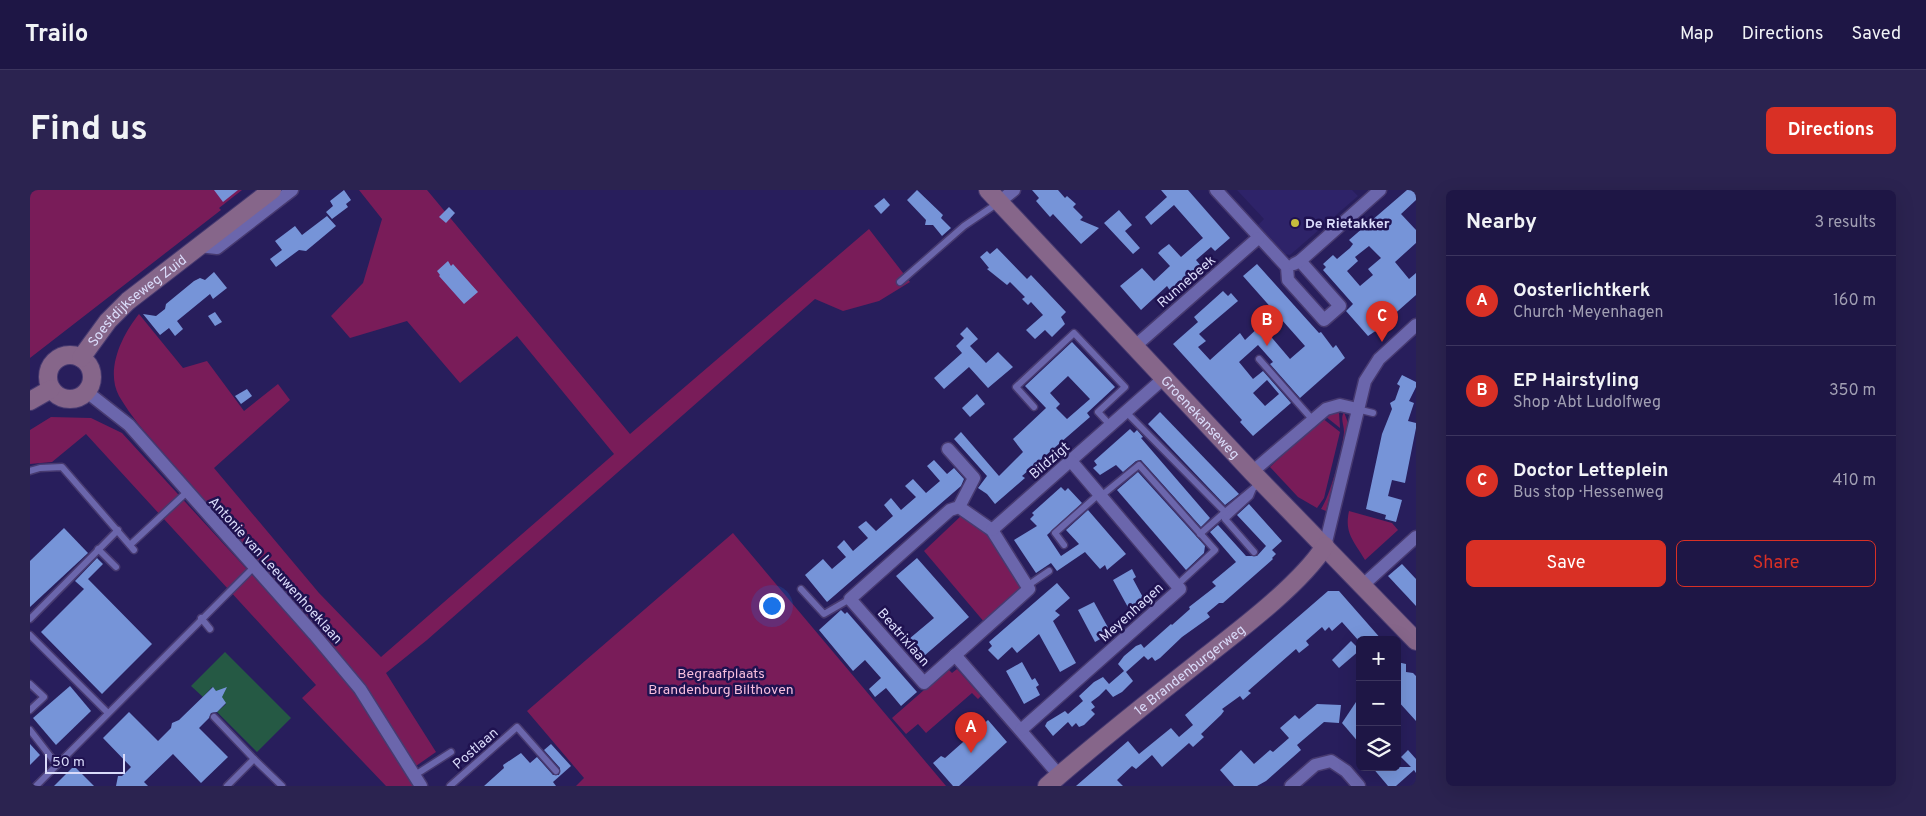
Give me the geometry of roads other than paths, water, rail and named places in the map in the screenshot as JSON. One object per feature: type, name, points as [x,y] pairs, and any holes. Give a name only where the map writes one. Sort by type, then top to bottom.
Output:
[{"type":"main road","name":"Soestdijkseweg Zuid","points":[[81,358],[108,321],[128,301],[272,190]]},
{"type":"main road","name":"Groenekanseweg","points":[[994,196],[1164,378],[1255,482],[1325,546],[1416,641]]},
{"type":"main road","points":[[66,355],[81,358],[90,369],[92,376],[87,392],[76,399],[62,398],[51,389],[48,375],[53,362],[66,355]]},
{"type":"main road","points":[[30,401],[51,389]]},
{"type":"main road","name":"1e Brandenburgerweg","points":[[1053,780],[1098,741],[1270,604],[1318,556],[1325,546]]},
{"type":"street","name":"Soestdijkseweg Zuid","points":[[199,246],[217,248],[292,190]]},
{"type":"street","points":[[994,196],[1014,190]]},
{"type":"street","points":[[1216,190],[1258,238],[1287,267],[1288,280],[1324,320],[1340,306],[1300,261]]},
{"type":"street","points":[[1287,267],[1300,261],[1380,190]]},
{"type":"street","name":"Runnebeek","points":[[1134,347],[1258,238]]},
{"type":"street","points":[[1325,546],[1357,409],[1371,370],[1389,349],[1416,325]]},
{"type":"street","name":"Bildzigt","points":[[992,530],[1164,378]]},
{"type":"street","name":"Antonie van Leeuwenhoeklaan","points":[[87,392],[129,424],[314,634],[360,689],[418,781]]},
{"type":"street","points":[[1255,482],[1312,419],[1331,406],[1340,405],[1357,409]]},
{"type":"street","points":[[850,599],[950,510],[959,507],[974,478],[948,449]]},
{"type":"street","name":"Meyenhagen","points":[[1021,730],[1180,589],[1071,461]]},
{"type":"street","points":[[959,507],[992,530],[1027,586]]},
{"type":"street","points":[[1363,584],[1416,537]]},
{"type":"street","name":"Beatrixlaan","points":[[850,599],[924,683],[1029,589],[1027,586]]},
{"type":"street","points":[[955,655],[1021,730],[1053,780]]},
{"type":"street","points":[[1291,786],[1316,764],[1331,761],[1346,771],[1359,786]]},
{"type":"lane","points":[[900,282],[964,226],[994,196]]},
{"type":"lane","points":[[1034,407],[1016,387],[1074,333],[1125,387],[1098,412],[1110,426]]},
{"type":"lane","points":[[1259,359],[1312,419]]},
{"type":"lane","points":[[1357,409],[1373,413]]},
{"type":"lane","points":[[1126,412],[1225,512]]},
{"type":"lane","points":[[1064,545],[1056,533],[1100,495],[1139,465],[1215,550],[1177,585]]},
{"type":"lane","points":[[30,471],[40,468],[62,467],[132,548],[187,492]]},
{"type":"lane","points":[[1200,534],[1247,492],[1255,482]]},
{"type":"lane","points":[[1254,552],[1225,519],[1250,496],[1255,482]]},
{"type":"lane","points":[[30,619],[118,530]]},
{"type":"lane","points":[[98,549],[116,567]]},
{"type":"lane","points":[[33,785],[57,765],[201,618],[254,567]]},
{"type":"lane","points":[[1027,586],[1049,571]]},
{"type":"lane","points":[[801,589],[824,614],[850,599]]},
{"type":"lane","points":[[201,618],[210,629]]},
{"type":"lane","points":[[30,635],[108,713]]},
{"type":"lane","points":[[30,684],[44,697],[30,710]]},
{"type":"lane","points":[[214,717],[282,786]]},
{"type":"lane","name":"Postlaan","points":[[450,786],[517,727],[556,771]]},
{"type":"lane","points":[[30,730],[57,765]]},
{"type":"lane","points":[[418,781],[451,752]]},
{"type":"lane","points":[[227,786],[254,759]]},
{"type":"place","name":"De Rietakker","points":[[1295,223]]},
{"type":"place","name":"Doctor Letteplein","points":[[1382,342]]},
{"type":"place","name":"EP Hairstyling","points":[[1267,346]]},
{"type":"place","name":"Oosterlichtkerk","points":[[971,753]]},
{"type":"park label","name":"Begraafplaats Brandenburg Bilthoven","points":[[721,682]]}]
